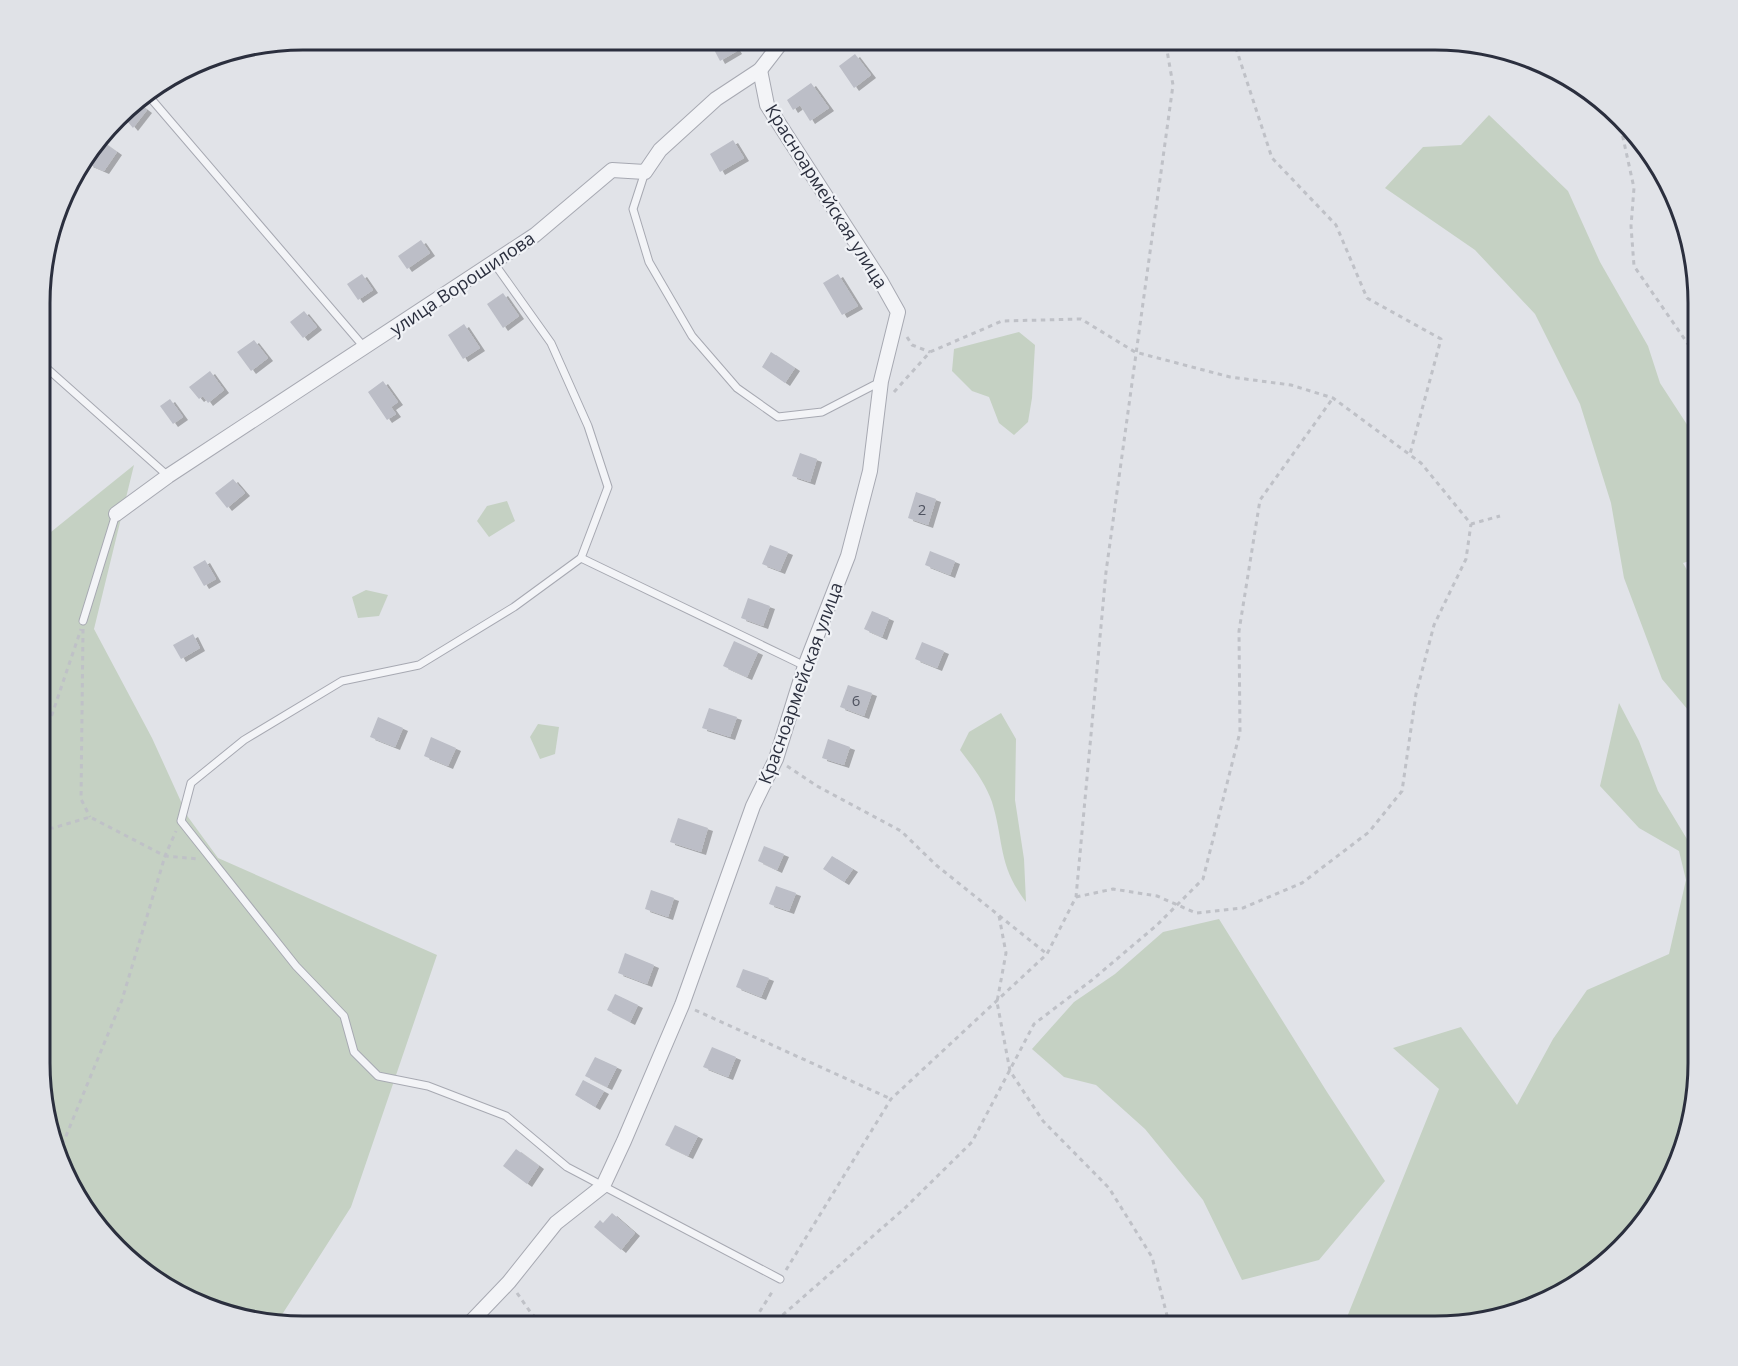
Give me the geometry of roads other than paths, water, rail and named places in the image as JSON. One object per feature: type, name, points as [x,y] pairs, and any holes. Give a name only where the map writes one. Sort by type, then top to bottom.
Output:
[{"type":"street","points":[[645,172],[660,150],[716,99],[760,70],[775,50]]},
{"type":"street","name":"Красноармейская улица","points":[[477,1316],[510,1282],[556,1223],[603,1186],[682,1005],[753,806],[776,759],[805,666],[848,556],[870,471],[881,381],[898,312],[880,280],[767,105],[760,70]]},
{"type":"street","name":"улица Ворошилова","points":[[116,514],[168,476],[535,235],[612,170],[645,172]]},
{"type":"lane","points":[[152,100],[364,348]]},
{"type":"lane","points":[[645,172],[633,209],[649,262],[692,336],[738,388],[778,417],[822,412],[881,381]]},
{"type":"lane","points":[[494,263],[551,343],[588,426],[608,487],[581,558],[514,606],[419,665],[342,681],[244,740],[191,783],[181,821],[296,966],[344,1016],[354,1052],[378,1076],[428,1086],[506,1116],[567,1167],[780,1279]]},
{"type":"lane","points":[[50,371],[168,476]]},
{"type":"lane","points":[[83,621],[116,514]]},
{"type":"lane","points":[[581,558],[805,666]]}]
